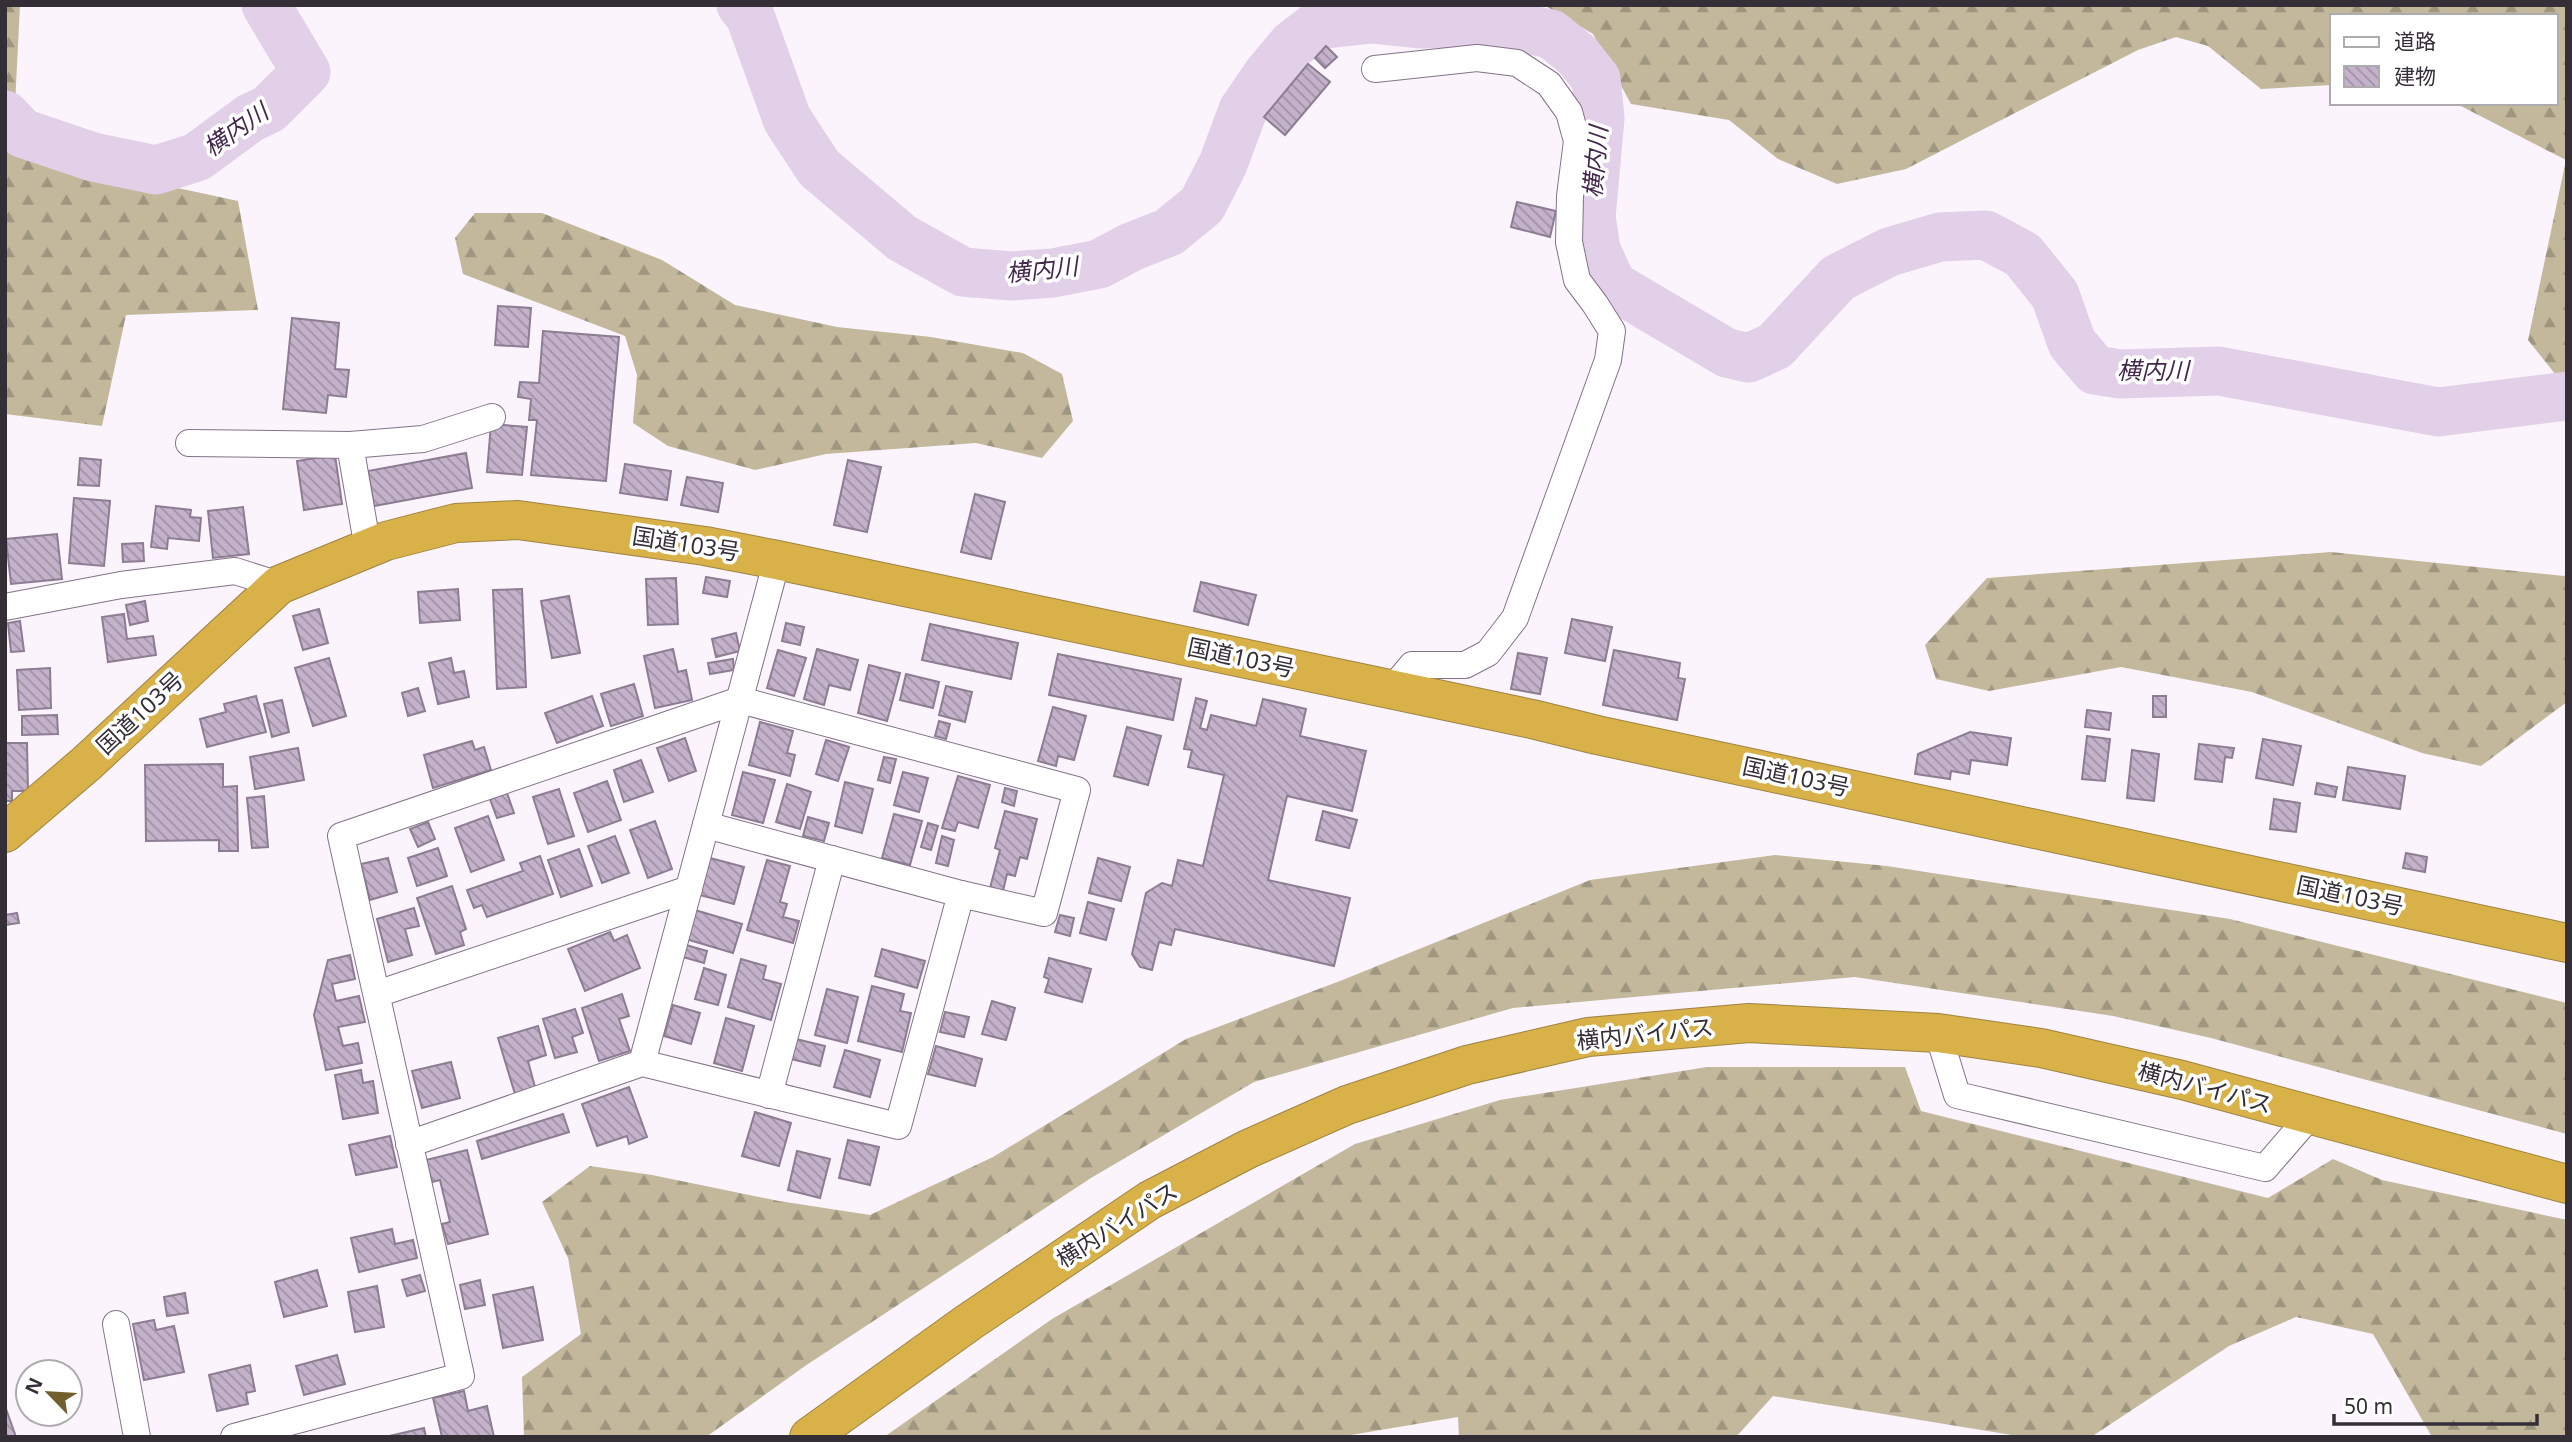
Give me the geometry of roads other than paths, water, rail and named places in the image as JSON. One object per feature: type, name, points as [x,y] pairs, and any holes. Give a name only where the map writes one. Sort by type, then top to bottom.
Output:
[{"type":"highway","name":"国道103号","points":[[5,833],[87,763],[279,585],[386,541],[456,523],[518,520],[705,545],[2567,943]]},
{"type":"highway","name":"横内バイパス","points":[[809,1437],[969,1322],[1150,1200],[1248,1149],[1347,1105],[1467,1066],[1588,1037],[1749,1023],[1938,1033],[2041,1048],[2182,1080],[2567,1184]]},
{"type":"street","points":[[1375,69],[1477,58],[1517,63],[1549,84],[1569,112],[1577,141],[1570,197],[1569,242],[1577,281],[1612,331],[1608,360],[1515,618],[1489,653],[1465,665],[1412,665],[1391,690]]},
{"type":"street","points":[[189,443],[350,445],[423,439],[492,417]]},
{"type":"street","points":[[350,445],[368,549]]},
{"type":"street","points":[[642,1063],[777,560]]},
{"type":"street","points":[[5,607],[121,586],[236,571],[279,585]]},
{"type":"street","points":[[234,1437],[461,1376],[341,836],[740,700],[1077,790],[1044,913],[961,894],[706,825]]},
{"type":"street","points":[[768,1095],[832,859]]},
{"type":"street","points":[[377,995],[689,889]]},
{"type":"street","points":[[409,1144],[642,1063],[898,1126],[961,894]]},
{"type":"street","points":[[1938,1033],[1957,1095],[2265,1168],[2310,1116]]},
{"type":"street","points":[[116,1324],[136,1437]]},
{"type":"waterway","name":"横内川","points":[[5,115],[22,133],[93,157],[156,170],[197,157],[250,118],[269,109],[306,72],[266,5]]},
{"type":"waterway","name":"横内川","points":[[741,5],[750,16],[787,119],[819,168],[902,238],[963,272],[1011,276],[1053,273],[1099,264],[1131,247],[1169,232],[1202,205],[1223,164],[1243,110],[1267,75],[1292,45],[1318,25],[1371,19],[1419,24],[1496,23],[1551,34],[1577,55],[1596,79],[1600,118],[1591,217],[1596,250],[1612,285],[1727,353],[1749,358],[1775,346],[1838,278],[1889,252],[1940,237],[1986,235],[2023,255],[2055,295],[2072,343],[2095,370],[2120,374],[2219,371],[2438,412],[2567,396]]}]
